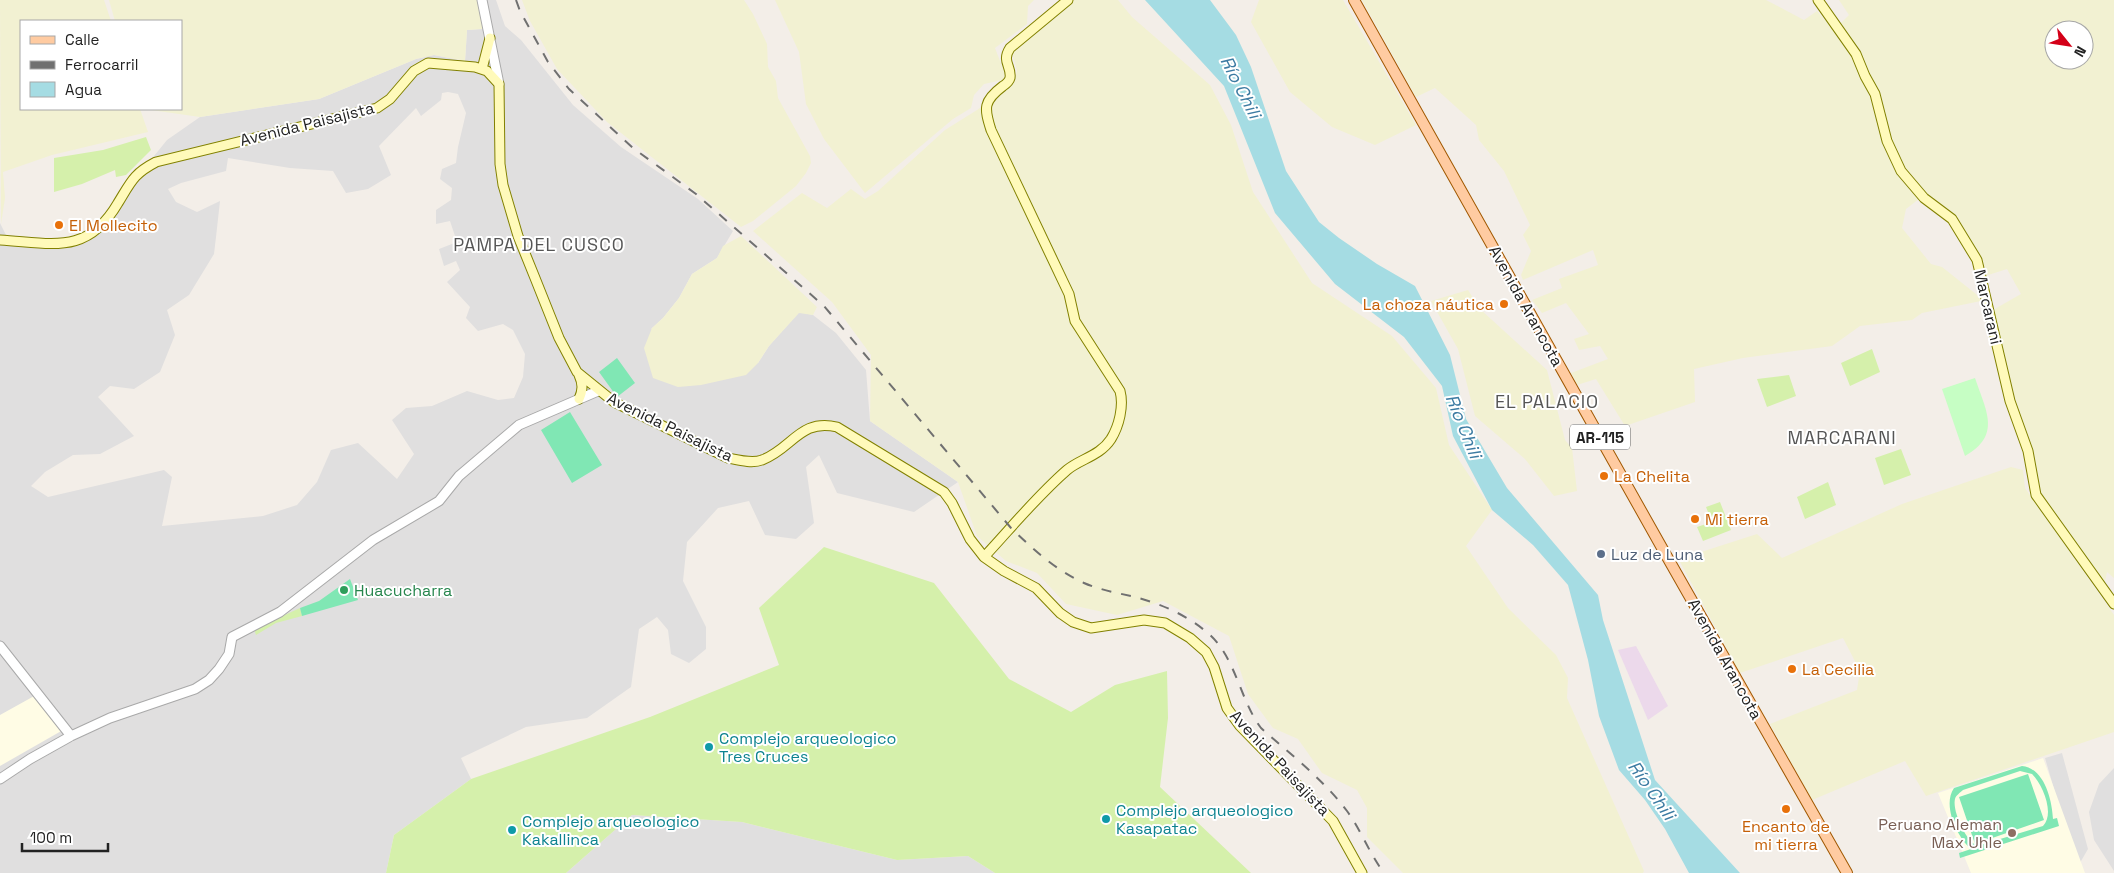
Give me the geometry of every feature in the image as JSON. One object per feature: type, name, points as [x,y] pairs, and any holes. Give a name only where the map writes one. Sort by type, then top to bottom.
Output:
[{"type":"main road","points":[[984,557],[1068,469],[1091,458],[1110,440],[1120,413],[1122,401],[1120,391],[1075,321],[1069,294],[986,116],[986,104],[991,95],[1008,82],[1011,76],[1005,58],[1010,48],[1068,0]]},
{"type":"main road","name":"Avenida Arancota","points":[[1354,0],[1847,873]]},
{"type":"main road","name":"Marcarani","points":[[1818,0],[1856,54],[1875,94],[1887,142],[1901,171],[1924,198],[1952,219],[1977,260],[2010,401],[2028,451],[2036,495],[2114,604]]},
{"type":"main road","points":[[490,38],[482,69],[499,84]]},
{"type":"main road","name":"Avenida Paisajista","points":[[0,240],[51,244],[79,241],[98,229],[112,214],[135,175],[156,162],[377,108],[390,99],[414,71],[428,63],[482,69]]},
{"type":"main road","name":"Avenida Paisajista","points":[[499,84],[500,164],[503,185],[518,236],[559,338],[577,372],[598,391],[626,408],[728,458],[761,461],[811,427],[824,424],[837,428],[944,492],[952,503],[970,539],[984,557],[1004,571],[1036,588],[1060,613],[1073,622],[1091,628],[1144,620],[1165,623],[1190,638],[1206,652],[1214,667],[1227,708],[1240,726],[1334,821],[1362,873]]},
{"type":"main road","points":[[577,372],[582,383],[582,393],[579,399]]},
{"type":"street","points":[[482,0],[499,84]]},
{"type":"street","points":[[0,779],[30,759],[71,736],[110,718],[195,689],[209,680],[229,654],[232,637],[280,612],[373,540],[439,501],[459,476],[519,425],[598,391]]},
{"type":"street","points":[[0,646],[71,736]]},
{"type":"shaded area","points":[[477,0],[496,0],[505,26],[521,40],[573,105],[621,147],[698,199],[733,231],[717,258],[692,274],[679,298],[663,318],[651,329],[758,363],[769,346],[799,312],[813,315],[836,333],[866,370],[870,421],[958,482],[914,512],[837,493],[819,455],[806,467],[814,523],[796,539],[765,535],[749,501],[718,508],[687,542],[683,581],[706,627],[706,649],[689,663],[671,654],[668,630],[657,617],[639,629],[631,687],[587,718],[526,727],[461,758],[471,779],[394,835],[386,873],[0,873],[0,223],[6,235],[62,241],[98,225],[167,140],[200,117],[319,99],[416,59],[434,55],[465,61],[467,30],[482,29],[483,20]],"holes":[[[442,93],[458,94],[466,113],[456,163],[442,169],[440,179],[452,188],[451,200],[436,210],[436,224],[450,221],[457,242],[439,249],[444,266],[456,261],[460,270],[447,282],[470,307],[466,318],[478,331],[503,324],[513,330],[525,354],[523,377],[514,398],[498,400],[467,391],[432,406],[406,408],[392,420],[414,454],[397,479],[358,443],[331,450],[317,482],[297,505],[263,516],[162,526],[172,477],[164,470],[48,497],[31,486],[45,472],[73,455],[100,454],[134,436],[98,397],[110,386],[134,389],[160,372],[175,335],[167,310],[189,295],[214,254],[220,201],[197,212],[176,202],[168,189],[181,183],[226,171],[228,158],[290,168],[333,171],[346,193],[368,189],[391,175],[379,146],[416,108],[421,116],[441,100]]]},
{"type":"shaded area","points":[[1636,646],[1668,706],[1648,720],[1618,650]]},
{"type":"shaded area","points":[[36,695],[63,730],[0,766],[0,715]]},
{"type":"shaded area","points":[[2062,753],[2088,849],[2077,868],[2045,758]]},
{"type":"shaded area","name":"Peruano Aleman Max Uhle","points":[[2043,758],[2085,873],[1971,873],[1938,793]]},
{"type":"shaded area","points":[[2114,768],[2114,871],[2094,840],[2089,812],[2099,784]]},
{"type":"shaded area","points":[[632,815],[742,822],[897,860],[968,856],[995,873],[566,873]]},
{"type":"green space","points":[[0,0],[104,0],[111,20],[20,20],[20,110],[140,110],[148,132],[52,155],[3,172],[5,198],[1,224]]},
{"type":"green space","points":[[109,0],[477,0],[483,20],[482,29],[467,30],[465,61],[434,55],[416,59],[319,99],[200,117],[151,110],[182,110],[182,20],[115,20]]},
{"type":"green space","points":[[522,0],[744,0],[767,44],[768,67],[776,81],[778,98],[810,156],[811,163],[806,173],[796,186],[753,221],[741,227],[607,122],[557,69],[530,21]]},
{"type":"green space","points":[[775,0],[1034,0],[1028,6],[1027,24],[995,48],[1007,79],[984,84],[974,95],[971,108],[953,119],[865,193],[824,139],[806,104],[799,52]]},
{"type":"green space","points":[[1071,0],[1118,0],[1132,17],[1210,85],[1231,125],[1253,192],[1312,283],[1392,336],[1436,388],[1449,445],[1492,510],[1466,546],[1508,608],[1556,655],[1568,678],[1567,698],[1644,871],[1643,873],[1403,873],[1367,837],[1367,808],[1357,790],[1322,773],[1298,739],[1273,728],[1248,694],[1229,636],[1163,601],[1117,615],[1066,604],[1037,573],[1006,561],[977,536],[958,482],[870,421],[871,355],[832,302],[753,231],[802,193],[827,208],[851,189],[865,199],[878,191],[945,130],[1014,83],[1017,71],[1013,56],[1015,46]]},
{"type":"green space","points":[[1259,0],[1343,0],[1416,125],[1375,145],[1332,127],[1290,92],[1251,22]]},
{"type":"green space","points":[[1362,0],[1766,0],[1804,20],[1817,11],[1834,30],[1851,56],[1875,108],[1883,145],[1897,175],[1919,199],[1906,209],[1902,228],[1931,264],[1942,267],[1976,294],[1981,301],[1922,313],[1912,320],[1860,326],[1832,346],[1743,358],[1694,369],[1695,402],[1625,426],[1596,379],[1577,385],[1571,373],[1608,359],[1600,346],[1579,350],[1574,339],[1589,334],[1566,303],[1542,313],[1532,300],[1562,288],[1559,279],[1598,265],[1593,250],[1523,280],[1521,275],[1531,251],[1523,235],[1530,225],[1504,171],[1479,140],[1476,125],[1435,88],[1416,97]]},
{"type":"green space","points":[[1839,0],[2114,0],[2114,578],[2107,572],[2104,587],[2035,492],[2027,444],[2006,371],[1993,310],[2021,294],[2007,269],[1982,277],[1952,216],[1924,194],[1901,166],[1888,140],[1878,95],[1839,25],[1849,15]]},
{"type":"green space","points":[[146,137],[151,150],[126,175],[116,177],[115,170],[82,184],[54,192],[54,158],[103,150]]},
{"type":"green space","points":[[741,236],[817,307],[813,315],[799,313],[746,375],[701,385],[678,387],[653,378],[644,348],[652,328],[679,298],[692,274],[717,258],[723,246]]},
{"type":"green space","points":[[1468,290],[1480,309],[1547,370],[1565,440],[1572,448],[1577,491],[1554,496],[1525,459],[1475,416],[1458,349],[1431,301]]},
{"type":"green space","points":[[1872,349],[1880,372],[1850,386],[1841,363]]},
{"type":"green space","points":[[617,358],[635,383],[617,397],[599,372]]},
{"type":"green space","points":[[1789,375],[1796,396],[1767,407],[1757,379]]},
{"type":"green space","points":[[1975,378],[1986,412],[1987,431],[1984,440],[1977,448],[1965,456],[1942,389]]},
{"type":"green space","points":[[570,412],[602,465],[572,483],[541,430]]},
{"type":"green space","points":[[1901,449],[1911,475],[1884,485],[1875,458]]},
{"type":"green space","points":[[2011,467],[2023,470],[2025,488],[2114,615],[2114,732],[1926,796],[1905,761],[1812,800],[1770,724],[1857,690],[1860,671],[1843,638],[1740,673],[1680,562],[1698,553],[1757,534],[1782,558],[1902,504]]},
{"type":"green space","points":[[1828,482],[1836,505],[1805,519],[1797,497]]},
{"type":"green space","points":[[1720,502],[1731,530],[1703,541],[1697,527],[1712,522],[1706,507]]},
{"type":"green space","points":[[824,547],[934,583],[1009,679],[1071,712],[1115,685],[1167,671],[1168,718],[1160,787],[1251,873],[995,873],[968,856],[897,860],[742,822],[632,815],[566,873],[386,873],[394,835],[471,779],[650,717],[779,665],[759,608]]},
{"type":"green space","name":"Huacucharra","points":[[350,579],[358,600],[302,616],[300,608],[319,601]]},
{"type":"green space","points":[[300,608],[302,616],[276,623],[256,635],[254,629]]},
{"type":"green space","points":[[2022,766],[2030,768],[2041,778],[2049,794],[2053,819],[2057,818],[2059,826],[1960,858],[1959,853],[1971,849],[1956,829],[1950,812],[1951,795],[1954,788]],"holes":[[[2020,771],[2032,774],[2040,785],[2048,807],[2048,814],[2043,826],[1977,846],[1973,843],[1964,832],[1958,818],[1955,804],[1957,795],[1963,790]]]},
{"type":"green space","points":[[2028,774],[2044,820],[1975,844],[1959,797]]},
{"type":"water","name":"Río Chili","points":[[1145,0],[1210,0],[1236,35],[1251,67],[1286,171],[1319,222],[1377,264],[1415,286],[1450,355],[1466,419],[1507,488],[1598,595],[1603,620],[1655,780],[1740,873],[1689,873],[1665,829],[1645,800],[1619,770],[1599,716],[1588,660],[1568,585],[1533,545],[1492,510],[1453,436],[1442,386],[1404,337],[1335,284],[1275,213],[1224,86]]},
{"type":"railway","points":[[516,0],[548,62],[569,89],[633,148],[696,194],[824,306],[1011,528],[1028,544],[1073,578],[1096,588],[1165,607],[1184,616],[1210,635],[1226,656],[1248,705],[1261,728],[1306,767],[1338,799],[1352,818],[1384,873]]},
{"type":"place","name":"El Mollecito","points":[[59,225]]},
{"type":"place","name":"La choza náutica","points":[[1504,304]]},
{"type":"place","name":"La Chelita","points":[[1604,476]]},
{"type":"place","name":"Mi tierra","points":[[1695,519]]},
{"type":"place","name":"Luz de Luna","points":[[1601,554]]},
{"type":"place","name":"Huacucharra","points":[[344,590]]},
{"type":"place","name":"La Cecilia","points":[[1792,669]]},
{"type":"place","name":"Complejo arqueologico Tres Cruces","points":[[709,747]]},
{"type":"place","name":"Encanto de mi tierra","points":[[1786,809]]},
{"type":"place","name":"Complejo arqueologico Kasapatac","points":[[1106,819]]},
{"type":"place","name":"Complejo arqueologico Kakallinca","points":[[512,830]]},
{"type":"place","name":"Peruano Aleman Max Uhle","points":[[2012,833]]},
{"type":"district","name":"PAMPA DEL CUSCO","points":[[539,244]]},
{"type":"district","name":"EL PALACIO","points":[[1547,401]]},
{"type":"district","name":"MARCARANI","points":[[1842,437]]}]
